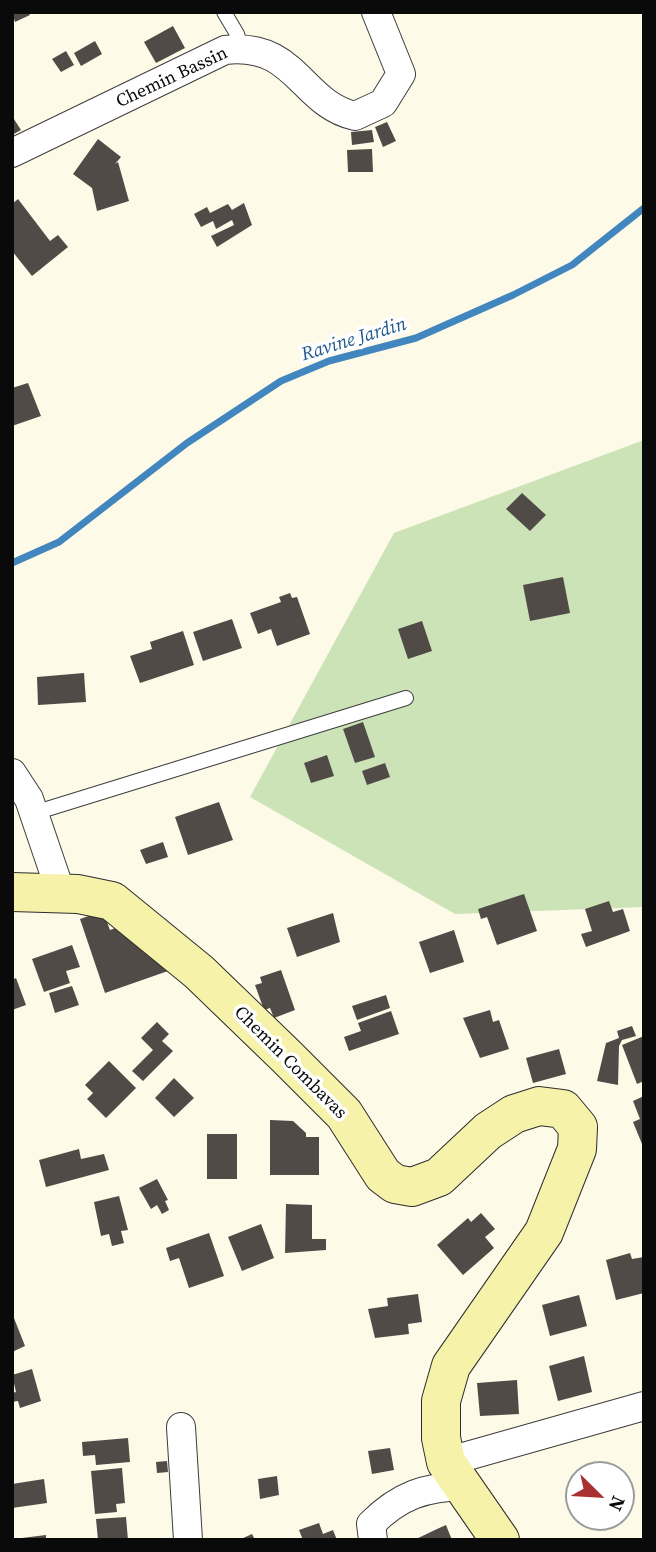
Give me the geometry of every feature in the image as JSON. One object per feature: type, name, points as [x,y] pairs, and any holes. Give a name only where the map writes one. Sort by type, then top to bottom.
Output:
[{"type":"street","name":"Chemin Bassin","points":[[12,153],[225,50],[241,48],[253,48],[270,56],[297,73],[328,105],[355,116],[383,103],[401,74],[376,12]]},
{"type":"street","points":[[12,773],[34,813],[61,893]]},
{"type":"street","name":"Chemin Combavas","points":[[12,892],[61,893],[112,901],[199,972],[344,1114],[383,1175],[395,1184],[412,1187],[439,1177],[488,1131],[514,1114],[526,1110],[539,1107],[563,1109],[578,1127],[577,1149],[544,1232],[451,1366],[441,1401],[441,1438],[456,1474],[500,1540]]},
{"type":"street","points":[[373,1540],[371,1524],[390,1505],[456,1474],[644,1406]]},
{"type":"street","points":[[181,1427],[188,1540]]},
{"type":"lane","points":[[224,12],[241,48]]},
{"type":"lane","points":[[34,813],[406,698]]},
{"type":"green space","points":[[644,440],[644,907],[455,914],[250,797],[394,533]]},
{"type":"building","points":[[12,12],[28,12],[30,15],[15,22]]},
{"type":"building","points":[[173,26],[185,48],[156,63],[144,42]]},
{"type":"building","points":[[95,41],[102,54],[81,66],[74,53]]},
{"type":"building","points":[[66,51],[74,65],[61,72],[52,59]]},
{"type":"building","points":[[12,116],[21,130],[12,135]]},
{"type":"building","points":[[387,122],[396,141],[383,147],[375,127]]},
{"type":"building","points":[[372,130],[374,142],[352,145],[351,132]]},
{"type":"building","points":[[98,139],[121,157],[115,164],[118,162],[129,201],[97,211],[92,188],[73,174]]},
{"type":"building","points":[[372,149],[373,172],[348,172],[347,150]]},
{"type":"building","points":[[18,199],[50,241],[58,235],[68,247],[32,276],[12,251],[12,204]]},
{"type":"building","points":[[244,203],[252,225],[217,247],[211,236],[234,225],[232,220],[216,229],[213,221],[201,227],[194,214],[207,207],[210,213],[228,204],[232,210]]},
{"type":"building","points":[[28,383],[41,416],[12,426],[12,388]]},
{"type":"building","points":[[522,493],[546,515],[530,531],[506,509]]},
{"type":"building","points":[[563,577],[570,613],[530,621],[523,585]]},
{"type":"building","points":[[290,593],[292,598],[297,597],[310,634],[277,646],[271,629],[258,634],[250,613],[281,602],[279,597]]},
{"type":"building","points":[[232,619],[242,648],[203,661],[193,632]]},
{"type":"building","points":[[422,621],[432,651],[408,659],[398,629]]},
{"type":"building","points":[[183,631],[194,665],[140,683],[130,656],[152,649],[150,642]]},
{"type":"building","points":[[84,673],[86,702],[38,705],[37,677]]},
{"type":"building","points":[[363,722],[375,757],[355,763],[343,729]]},
{"type":"building","points":[[327,755],[334,776],[311,783],[304,763]]},
{"type":"building","points":[[385,763],[390,777],[367,785],[362,771]]},
{"type":"building","points":[[219,802],[233,840],[188,855],[175,817]]},
{"type":"building","points":[[163,842],[168,857],[146,864],[140,850]]},
{"type":"building","points":[[524,894],[537,931],[497,945],[487,917],[481,919],[478,909]]},
{"type":"building","points":[[609,901],[613,912],[623,909],[630,931],[586,947],[581,934],[592,931],[585,909]]},
{"type":"building","points":[[103,911],[110,930],[118,927],[168,971],[105,993],[80,919]]},
{"type":"building","points":[[333,913],[340,942],[297,957],[287,928]]},
{"type":"building","points":[[454,930],[464,962],[430,973],[419,942]]},
{"type":"building","points":[[72,945],[80,967],[66,971],[70,983],[44,992],[32,959]]},
{"type":"building","points":[[281,970],[295,1010],[274,1018],[270,1008],[264,1010],[255,985],[262,983],[260,977]]},
{"type":"building","points":[[16,978],[26,1005],[12,1010],[12,980]]},
{"type":"building","points":[[72,986],[79,1005],[55,1013],[49,993]]},
{"type":"building","points":[[386,995],[390,1008],[357,1020],[352,1006]]},
{"type":"building","points":[[490,1010],[493,1022],[499,1020],[509,1049],[480,1058],[463,1018]]},
{"type":"building","points":[[391,1011],[399,1034],[349,1051],[344,1037],[361,1031],[358,1023]]},
{"type":"building","points":[[157,1022],[169,1034],[162,1041],[173,1051],[143,1081],[132,1071],[153,1050],[141,1038]]},
{"type":"building","points":[[632,1026],[636,1036],[622,1040],[619,1046],[618,1085],[597,1081],[606,1043],[619,1038],[617,1031]]},
{"type":"building","points":[[644,1036],[644,1081],[637,1084],[622,1045]]},
{"type":"building","points":[[559,1049],[566,1074],[533,1083],[526,1058]]},
{"type":"building","points":[[109,1061],[136,1088],[106,1118],[87,1099],[93,1093],[85,1085]]},
{"type":"building","points":[[174,1078],[194,1098],[174,1117],[155,1098]]},
{"type":"building","points":[[644,1096],[644,1149],[633,1122],[640,1119],[633,1101]]},
{"type":"building","points":[[270,1120],[293,1121],[306,1133],[306,1137],[319,1137],[319,1175],[270,1175]]},
{"type":"building","points":[[207,1134],[237,1134],[237,1179],[207,1179]]},
{"type":"building","points":[[79,1149],[81,1159],[104,1154],[109,1170],[46,1187],[39,1160]]},
{"type":"building","points":[[157,1179],[168,1200],[165,1201],[169,1210],[162,1214],[157,1205],[151,1209],[139,1188]]},
{"type":"building","points":[[119,1196],[128,1230],[121,1231],[124,1243],[112,1246],[109,1234],[101,1236],[94,1202]]},
{"type":"building","points":[[286,1204],[312,1205],[312,1239],[326,1239],[326,1250],[285,1253]]},
{"type":"building","points":[[481,1213],[495,1229],[485,1237],[494,1248],[463,1275],[437,1245],[468,1218],[471,1222]]},
{"type":"building","points":[[261,1224],[274,1258],[242,1271],[228,1237]]},
{"type":"building","points":[[209,1233],[224,1276],[189,1288],[179,1258],[170,1261],[166,1248]]},
{"type":"building","points":[[630,1253],[632,1259],[644,1257],[644,1293],[616,1300],[606,1260]]},
{"type":"building","points":[[418,1294],[422,1322],[408,1324],[409,1334],[375,1338],[368,1309],[388,1306],[387,1298]]},
{"type":"building","points":[[579,1295],[587,1326],[550,1336],[542,1305]]},
{"type":"building","points":[[12,1313],[25,1346],[12,1352]]},
{"type":"building","points":[[584,1356],[592,1392],[558,1401],[549,1366]]},
{"type":"building","points":[[32,1369],[41,1401],[20,1408],[18,1401],[12,1402],[12,1393],[16,1392],[12,1375]]},
{"type":"building","points":[[517,1380],[519,1414],[480,1416],[477,1383]]},
{"type":"building","points":[[128,1438],[130,1462],[96,1465],[95,1455],[83,1456],[82,1442]]},
{"type":"building","points":[[390,1448],[394,1470],[372,1474],[368,1451]]},
{"type":"building","points":[[167,1461],[168,1472],[157,1473],[156,1462]]},
{"type":"building","points":[[122,1468],[125,1503],[116,1504],[117,1512],[95,1514],[91,1471]]},
{"type":"building","points":[[277,1476],[279,1495],[260,1499],[258,1479]]},
{"type":"building","points":[[44,1479],[47,1503],[12,1508],[12,1484]]},
{"type":"building","points":[[126,1517],[128,1540],[98,1540],[96,1519]]},
{"type":"building","points":[[319,1523],[323,1534],[333,1530],[337,1540],[303,1540],[299,1530]]},
{"type":"building","points":[[446,1525],[452,1540],[414,1540],[437,1529]]},
{"type":"building","points":[[252,1534],[255,1540],[239,1540]]},
{"type":"building","points":[[46,1535],[46,1540],[22,1540],[22,1538]]},
{"type":"waterway","name":"Ravine Jardin","points":[[12,563],[59,542],[187,443],[281,381],[329,361],[416,338],[513,295],[572,265],[644,208]]}]
